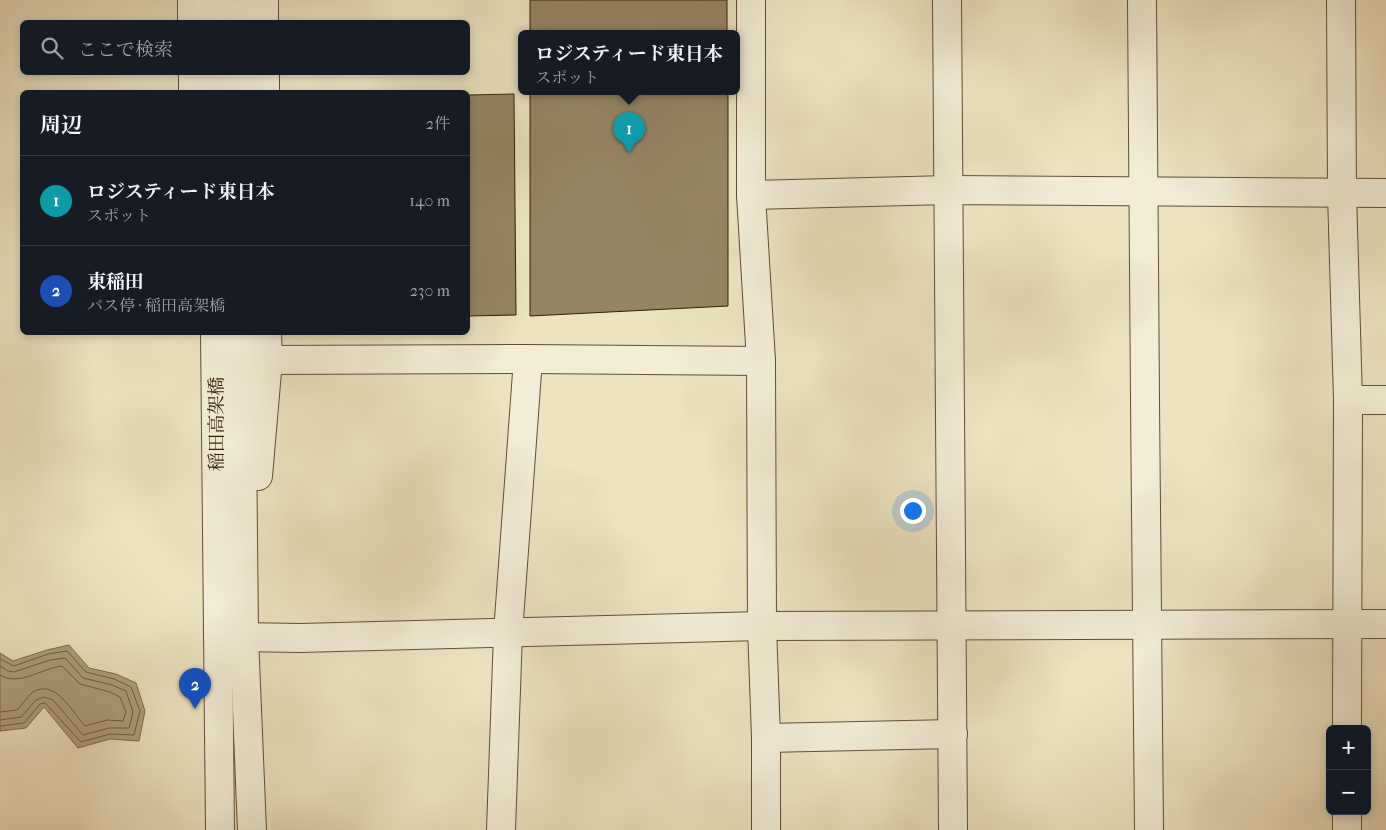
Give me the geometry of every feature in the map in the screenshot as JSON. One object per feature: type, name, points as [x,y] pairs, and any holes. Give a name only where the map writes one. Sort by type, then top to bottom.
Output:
[{"type":"street","points":[[192,0],[192,20]]},
{"type":"street","points":[[212,0],[213,20]]},
{"type":"street","points":[[237,0],[237,20]]},
{"type":"street","points":[[264,0],[264,20]]},
{"type":"street","points":[[750,0],[751,195],[761,361],[762,626],[766,738],[766,830]]},
{"type":"street","points":[[947,0],[954,830]]},
{"type":"street","points":[[1142,0],[1142,190],[1149,830]]},
{"type":"street","points":[[1341,0],[1342,193],[1348,400],[1347,725]]},
{"type":"street","points":[[193,75],[193,90]]},
{"type":"street","points":[[213,75],[213,90]]},
{"type":"street","points":[[238,75],[238,90]]},
{"type":"street","points":[[265,75],[265,90]]},
{"type":"street","points":[[751,195],[948,190],[1386,193]]},
{"type":"street","points":[[197,335],[200,434],[218,642],[220,830]]},
{"type":"street","name":"稲田高架橋","points":[[215,335],[229,514]]},
{"type":"street","name":"稲田高架橋","points":[[229,514],[241,335]]},
{"type":"street","points":[[244,637],[268,360],[268,335]]},
{"type":"street","points":[[268,360],[528,359],[761,361]]},
{"type":"street","points":[[501,830],[508,633],[528,359]]},
{"type":"street","points":[[1348,400],[1386,400]]},
{"type":"street","points":[[218,642],[229,514]]},
{"type":"street","points":[[229,514],[244,637],[252,830]]},
{"type":"street","points":[[244,637],[300,638],[762,626],[1386,624]]},
{"type":"street","points":[[766,738],[953,734]]},
{"type":"street","points":[[1346,830],[1347,815]]},
{"type":"water","points":[[69,645],[89,668],[116,674],[136,683],[145,711],[139,741],[110,739],[78,748],[44,707],[26,728],[0,731],[0,653],[13,661]]},
{"type":"building","points":[[530,0],[727,0],[727,30],[530,30]]},
{"type":"building","points":[[514,94],[516,315],[470,316],[470,95]]},
{"type":"building","points":[[530,95],[728,95],[728,306],[530,316]]},
{"type":"place","name":"ロジスティード東日本","points":[[629,153]]},
{"type":"place","name":"東稲田","points":[[195,709]]}]
